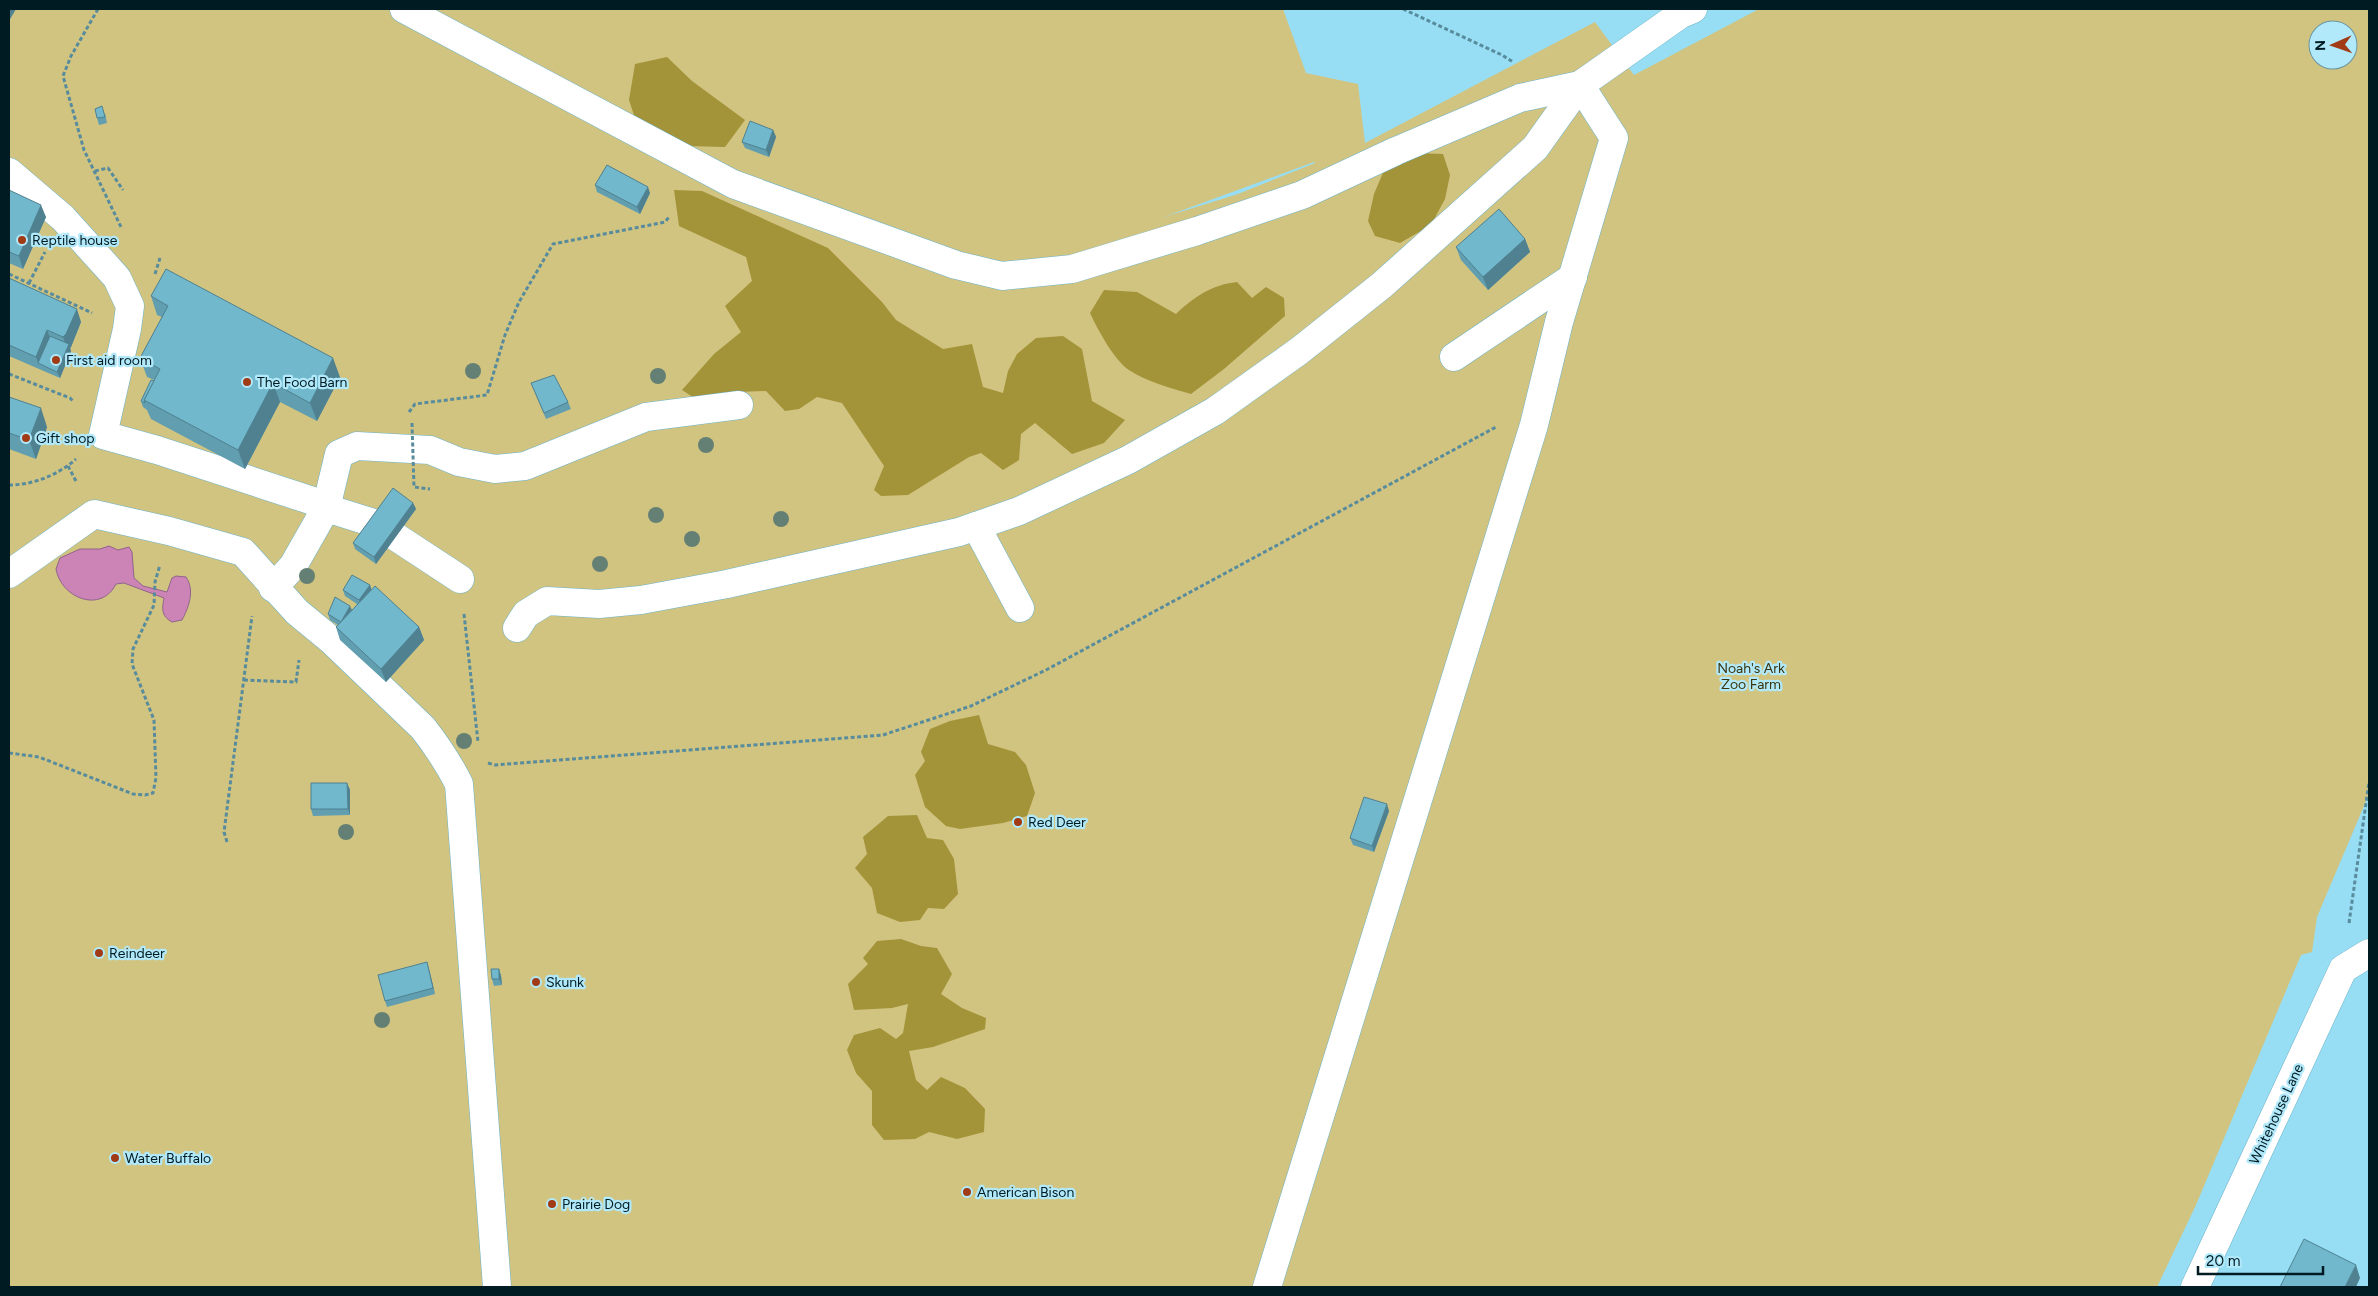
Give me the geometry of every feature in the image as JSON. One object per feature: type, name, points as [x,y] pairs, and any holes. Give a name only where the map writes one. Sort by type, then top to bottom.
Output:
[{"type":"street","points":[[404,9],[733,184],[956,265],[1002,276],[1072,269],[1196,231],[1302,195],[1396,151],[1520,98],[1568,88],[1684,11]]},
{"type":"street","points":[[1267,1287],[1534,425],[1559,322],[1614,138],[1568,88]]},
{"type":"street","points":[[517,628],[526,614],[547,601],[599,604],[641,600],[727,584],[959,532],[1019,512],[1128,460],[1215,411],[1299,351],[1382,285],[1535,148],[1568,88]]},
{"type":"street","points":[[9,172],[63,218],[116,278],[130,306],[127,329],[103,435],[157,450],[310,500],[385,530],[460,579]]},
{"type":"street","points":[[1454,357],[1572,277]]},
{"type":"street","points":[[273,588],[293,566],[326,508],[340,454],[356,446],[409,432],[430,450],[458,462],[495,469],[525,466],[646,417],[738,405]]},
{"type":"street","points":[[9,574],[94,514],[169,531],[243,552],[273,588],[423,728],[450,765],[459,784],[497,1287]]},
{"type":"street","points":[[976,526],[1020,608]]},
{"type":"street","points":[[2343,969],[2369,953]]},
{"type":"street","name":"Whitehouse Lane","points":[[2195,1287],[2343,969]]},
{"type":"path","points":[[98,9],[71,56],[63,76],[84,150],[120,223],[130,252],[116,278]]},
{"type":"path","points":[[1403,9],[1502,54],[1568,88]]},
{"type":"path","points":[[95,171],[108,168],[123,190]]},
{"type":"path","points":[[407,414],[415,404],[487,395],[505,334],[519,302],[553,244],[666,222],[670,217]]},
{"type":"path","points":[[153,279],[160,258]]},
{"type":"path","points":[[9,274],[127,329]]},
{"type":"path","points":[[9,374],[70,398],[103,435],[68,466],[53,474],[26,485],[9,485]]},
{"type":"path","points":[[487,762],[496,764],[883,734],[971,706],[1046,670],[1493,427],[1534,425]]},
{"type":"path","points":[[409,432],[414,487],[430,490]]},
{"type":"path","points":[[460,579],[478,745]]},
{"type":"path","points":[[9,753],[39,758],[133,794],[145,796],[153,793],[156,778],[154,720],[132,664],[133,649],[154,605],[155,582]]},
{"type":"path","points":[[227,842],[224,832],[253,612],[273,588]]},
{"type":"path","points":[[244,680],[296,682],[304,617]]},
{"type":"path","points":[[2343,969],[2369,782]]},
{"type":"green space","name":"Noah's Ark Zoo Farm","points":[[9,9],[1283,9],[1306,73],[1358,84],[1365,143],[1595,22],[1634,75],[1759,9],[2369,9],[2369,794],[2317,917],[2312,952],[2301,955],[2196,1205],[2157,1287],[9,1287]],"holes":[[[1315,163],[1238,194],[1164,217]]]},
{"type":"shaded area","points":[[667,57],[692,81],[745,120],[725,147],[686,146],[635,118],[629,100],[635,64]]},
{"type":"shaded area","points":[[1414,153],[1443,154],[1450,175],[1445,199],[1431,225],[1400,243],[1375,236],[1368,221],[1374,194],[1385,168]]},
{"type":"shaded area","points":[[674,190],[702,191],[828,248],[882,302],[896,320],[943,349],[972,344],[983,387],[1003,393],[1008,371],[1017,354],[1036,338],[1063,336],[1082,349],[1092,401],[1125,420],[1104,443],[1072,454],[1035,423],[1021,434],[1019,460],[1003,470],[981,453],[969,457],[908,495],[881,496],[874,490],[884,466],[842,403],[817,397],[799,409],[785,411],[766,391],[737,392],[696,399],[682,390],[714,354],[741,332],[725,306],[752,281],[746,257],[679,226]]},
{"type":"shaded area","points":[[1237,282],[1252,298],[1266,287],[1284,298],[1285,316],[1224,369],[1191,394],[1151,381],[1129,370],[1112,352],[1090,313],[1104,290],[1137,292],[1176,314],[1189,302],[1211,289]]},
{"type":"shaded area","points":[[109,546],[118,550],[129,547],[132,552],[134,578],[143,586],[167,592],[172,578],[176,576],[186,577],[191,593],[187,610],[182,620],[172,622],[168,620],[164,614],[164,598],[124,583],[116,584],[109,593],[101,598],[92,600],[82,599],[65,588],[59,579],[56,569],[60,558],[80,549],[100,549]]},
{"type":"shaded area","points":[[979,715],[988,744],[1015,752],[1026,765],[1035,793],[1027,816],[1003,823],[960,829],[946,826],[925,807],[915,775],[925,761],[921,752],[930,729],[950,721]]},
{"type":"shaded area","points":[[917,815],[927,838],[943,840],[954,859],[958,894],[944,909],[928,908],[920,920],[900,922],[877,913],[872,888],[855,868],[867,854],[863,837],[888,816]]},
{"type":"shaded area","points":[[901,939],[921,946],[937,948],[952,974],[941,994],[962,1008],[986,1018],[985,1029],[933,1047],[909,1051],[916,1080],[927,1090],[941,1077],[965,1088],[985,1109],[984,1132],[957,1139],[929,1132],[915,1139],[884,1140],[872,1125],[872,1091],[856,1073],[847,1050],[854,1035],[880,1028],[896,1039],[903,1033],[908,1004],[892,1008],[854,1010],[848,984],[868,964],[863,958],[877,941]]},
{"type":"building","points":[[102,106],[105,117],[97,118],[95,109]]},
{"type":"building","points":[[750,121],[773,130],[766,150],[742,142]]},
{"type":"building","points":[[607,165],[648,187],[637,207],[595,185]]},
{"type":"building","name":"Reptile house","points":[[9,190],[41,205],[19,256],[9,252]]},
{"type":"building","points":[[1499,209],[1525,239],[1483,277],[1456,247]]},
{"type":"building","name":"The Food Barn","points":[[166,269],[333,358],[310,403],[273,383],[238,450],[144,400],[160,369],[140,358],[168,306],[151,296]]},
{"type":"building","points":[[9,278],[77,309],[63,337],[47,330],[36,357],[9,345]]},
{"type":"building","name":"First aid room","points":[[50,336],[69,344],[57,372],[38,363]]},
{"type":"building","points":[[554,375],[568,402],[544,413],[531,383]]},
{"type":"building","points":[[151,380],[154,381],[144,400],[145,403],[141,401]]},
{"type":"building","points":[[9,397],[41,408],[29,440],[9,433]]},
{"type":"building","points":[[393,488],[413,503],[374,557],[353,543]]},
{"type":"building","points":[[352,575],[370,585],[359,600],[343,590]]},
{"type":"building","points":[[375,586],[419,627],[381,669],[336,627]]},
{"type":"building","points":[[335,597],[350,606],[341,622],[328,614]]},
{"type":"building","points":[[311,783],[347,783],[348,809],[311,809]]},
{"type":"building","points":[[1364,797],[1387,804],[1372,846],[1350,838]]},
{"type":"building","points":[[427,962],[433,988],[385,1001],[378,975]]},
{"type":"building","points":[[491,969],[499,969],[499,979],[492,979]]},
{"type":"building","points":[[2304,1239],[2356,1265],[2345,1287],[2280,1287]]},
{"type":"place","name":"Reptile house","points":[[22,240]]},
{"type":"place","name":"First aid room","points":[[56,360]]},
{"type":"place","name":"The Food Barn","points":[[247,382]]},
{"type":"place","name":"Gift shop","points":[[26,438]]},
{"type":"place","name":"Red Deer","points":[[1018,822]]},
{"type":"place","name":"Reindeer","points":[[99,953]]},
{"type":"place","name":"Skunk","points":[[536,982]]},
{"type":"place","name":"Water Buffalo","points":[[115,1158]]},
{"type":"place","name":"American Bison","points":[[967,1192]]},
{"type":"place","name":"Prairie Dog","points":[[552,1204]]}]
